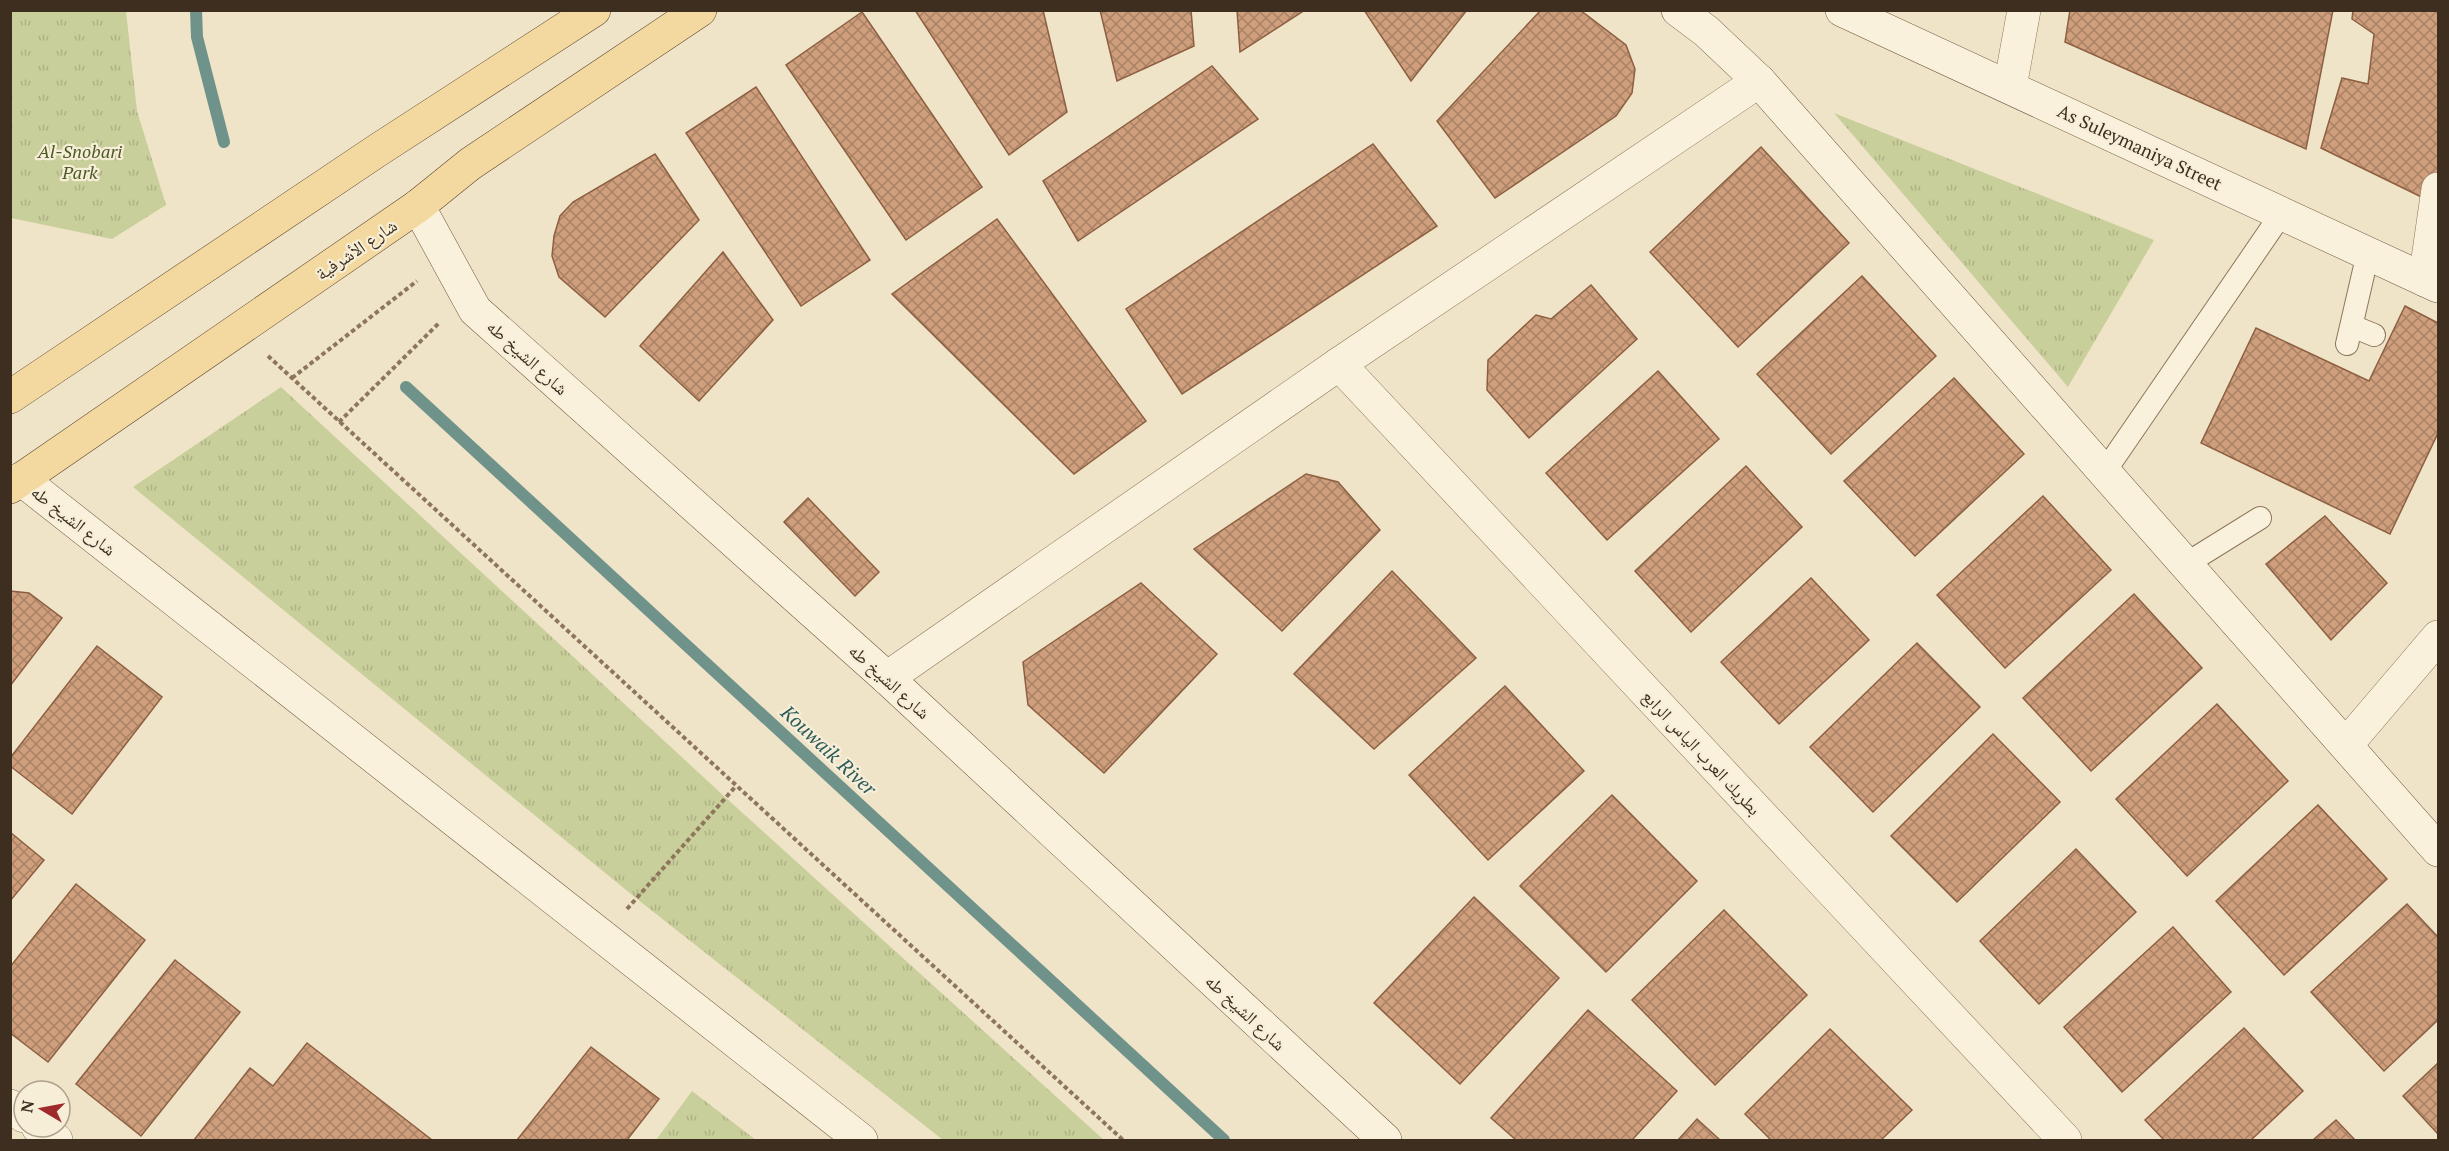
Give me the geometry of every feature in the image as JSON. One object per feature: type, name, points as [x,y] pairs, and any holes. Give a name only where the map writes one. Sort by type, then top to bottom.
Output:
[{"type":"main road","points":[[10,397],[378,150],[594,10]]},
{"type":"main road","name":"شارع الأشرفية","points":[[16,483],[418,206],[470,164],[700,10]]},
{"type":"main road","points":[[1678,10],[1706,31],[1759,81],[2439,850]]},
{"type":"main road","name":"As Suleymaniya Street","points":[[1842,10],[2432,283]]},
{"type":"main road","points":[[2010,87],[2024,10]]},
{"type":"main road","points":[[887,678],[1339,364],[1759,81]]},
{"type":"main road","points":[[2432,283],[2439,189]]},
{"type":"main road","name":"شارع الشيخ طه","points":[[418,206],[475,310],[887,678],[1385,1140]]},
{"type":"main road","name":"بطريك العرب الياس الرابع","points":[[1339,364],[2065,1140]]},
{"type":"main road","name":"شارع الشيخ طه","points":[[16,483],[603,937],[861,1140]]},
{"type":"main road","points":[[2346,745],[2439,637]]},
{"type":"lane","points":[[2105,471],[2282,213]]},
{"type":"lane","points":[[2368,253],[2349,335],[2374,335]]},
{"type":"lane","points":[[2186,564],[2260,518]]},
{"type":"path","points":[[292,378],[446,258]]},
{"type":"path","points":[[339,422],[467,295]]},
{"type":"path","points":[[238,329],[1123,1140]]},
{"type":"path","points":[[603,937],[736,786]]},
{"type":"green space","name":"Al-Snobari Park","points":[[10,11],[126,11],[137,111],[166,205],[112,239],[11,218]]},
{"type":"green space","points":[[1834,113],[2154,240],[2068,387]]},
{"type":"green space","points":[[281,387],[725,797],[1104,1140],[943,1140],[637,899],[133,487]]},
{"type":"green space","points":[[692,1091],[756,1140],[656,1140]]},
{"type":"building","points":[[915,10],[1043,10],[1067,112],[1009,155]]},
{"type":"building","points":[[1100,10],[1191,10],[1194,46],[1117,81]]},
{"type":"building","points":[[1237,10],[1305,10],[1240,52]]},
{"type":"building","points":[[1364,10],[1467,10],[1411,81]]},
{"type":"building","points":[[1541,10],[1580,10],[1626,45],[1635,69],[1632,93],[1616,116],[1495,198],[1437,121]]},
{"type":"building","points":[[2070,10],[2333,10],[2306,149],[2065,42]]},
{"type":"building","points":[[2353,10],[2438,10],[2438,188],[2436,204],[2321,148],[2342,78],[2368,84],[2374,34],[2352,19]]},
{"type":"building","points":[[862,12],[982,187],[906,240],[786,65]]},
{"type":"building","points":[[1212,66],[1258,119],[1078,241],[1043,181]]},
{"type":"building","points":[[756,87],[870,260],[801,306],[686,133]]},
{"type":"building","points":[[1373,144],[1437,226],[1182,394],[1126,309]]},
{"type":"building","points":[[1761,147],[1849,243],[1738,347],[1650,252]]},
{"type":"building","points":[[655,154],[699,220],[605,317],[559,277],[552,256],[554,236],[560,216],[573,202]]},
{"type":"building","points":[[997,219],[1146,421],[1074,474],[892,294]]},
{"type":"building","points":[[723,252],[773,320],[699,401],[640,346]]},
{"type":"building","points":[[1862,276],[1936,356],[1831,454],[1757,374]]},
{"type":"building","points":[[1591,285],[1637,339],[1529,438],[1487,390],[1488,360],[1536,315],[1551,319]]},
{"type":"building","points":[[2405,306],[2438,323],[2438,433],[2390,534],[2201,443],[2256,328],[2369,381]]},
{"type":"building","points":[[1658,371],[1719,439],[1607,540],[1546,473]]},
{"type":"building","points":[[1954,378],[2024,454],[1915,556],[1844,481]]},
{"type":"building","points":[[1746,466],[1802,527],[1691,632],[1635,571]]},
{"type":"building","points":[[1306,474],[1338,482],[1380,530],[1282,631],[1194,549]]},
{"type":"building","points":[[2043,496],[2111,570],[2005,668],[1937,595]]},
{"type":"building","points":[[808,498],[879,572],[855,596],[784,522]]},
{"type":"building","points":[[2325,516],[2387,583],[2331,640],[2266,564]]},
{"type":"building","points":[[1392,571],[1476,658],[1374,749],[1294,674]]},
{"type":"building","points":[[1811,578],[1869,640],[1779,724],[1721,662]]},
{"type":"building","points":[[1141,583],[1217,654],[1104,773],[1028,705],[1023,662]]},
{"type":"building","points":[[10,591],[29,593],[62,618],[10,686]]},
{"type":"building","points":[[2134,594],[2202,668],[2091,771],[2023,698]]},
{"type":"building","points":[[1917,643],[1980,707],[1873,812],[1810,747]]},
{"type":"building","points":[[97,646],[162,697],[72,814],[10,766],[10,758]]},
{"type":"building","points":[[1505,686],[1584,771],[1488,860],[1409,775]]},
{"type":"building","points":[[2217,704],[2288,781],[2187,876],[2116,799]]},
{"type":"building","points":[[1993,734],[2060,802],[1957,902],[1891,836]]},
{"type":"building","points":[[1612,795],[1697,881],[1606,972],[1520,886]]},
{"type":"building","points":[[2318,805],[2387,879],[2284,975],[2216,901]]},
{"type":"building","points":[[10,832],[44,860],[10,901]]},
{"type":"building","points":[[2076,849],[2136,912],[2039,1004],[1980,941]]},
{"type":"building","points":[[76,884],[145,940],[48,1062],[10,1033],[10,967]]},
{"type":"building","points":[[1474,897],[1559,978],[1460,1084],[1374,1003]]},
{"type":"building","points":[[2407,904],[2438,937],[2438,1020],[2384,1071],[2311,992]]},
{"type":"building","points":[[1724,910],[1807,995],[1715,1085],[1632,1000]]},
{"type":"building","points":[[2173,927],[2231,992],[2122,1092],[2064,1027]]},
{"type":"building","points":[[175,960],[240,1012],[141,1136],[76,1084]]},
{"type":"building","points":[[1588,1010],[1677,1091],[1632,1140],[1516,1140],[1491,1118]]},
{"type":"building","points":[[2244,1028],[2303,1091],[2251,1140],[2164,1140],[2145,1120]]},
{"type":"building","points":[[1830,1029],[1912,1110],[1881,1140],[1771,1140],[1745,1114]]},
{"type":"building","points":[[307,1043],[432,1140],[194,1140],[250,1068],[273,1086]]},
{"type":"building","points":[[591,1047],[659,1099],[627,1140],[517,1140]]},
{"type":"building","points":[[2438,1063],[2438,1134],[2403,1096]]},
{"type":"building","points":[[1697,1119],[1720,1140],[1678,1140]]},
{"type":"building","points":[[2336,1120],[2355,1140],[2313,1140]]},
{"type":"waterway","name":"Kouwaik River","points":[[196,10],[197,37],[224,142]]},
{"type":"waterway","name":"Kouwaik River","points":[[406,387],[1224,1140]]}]
